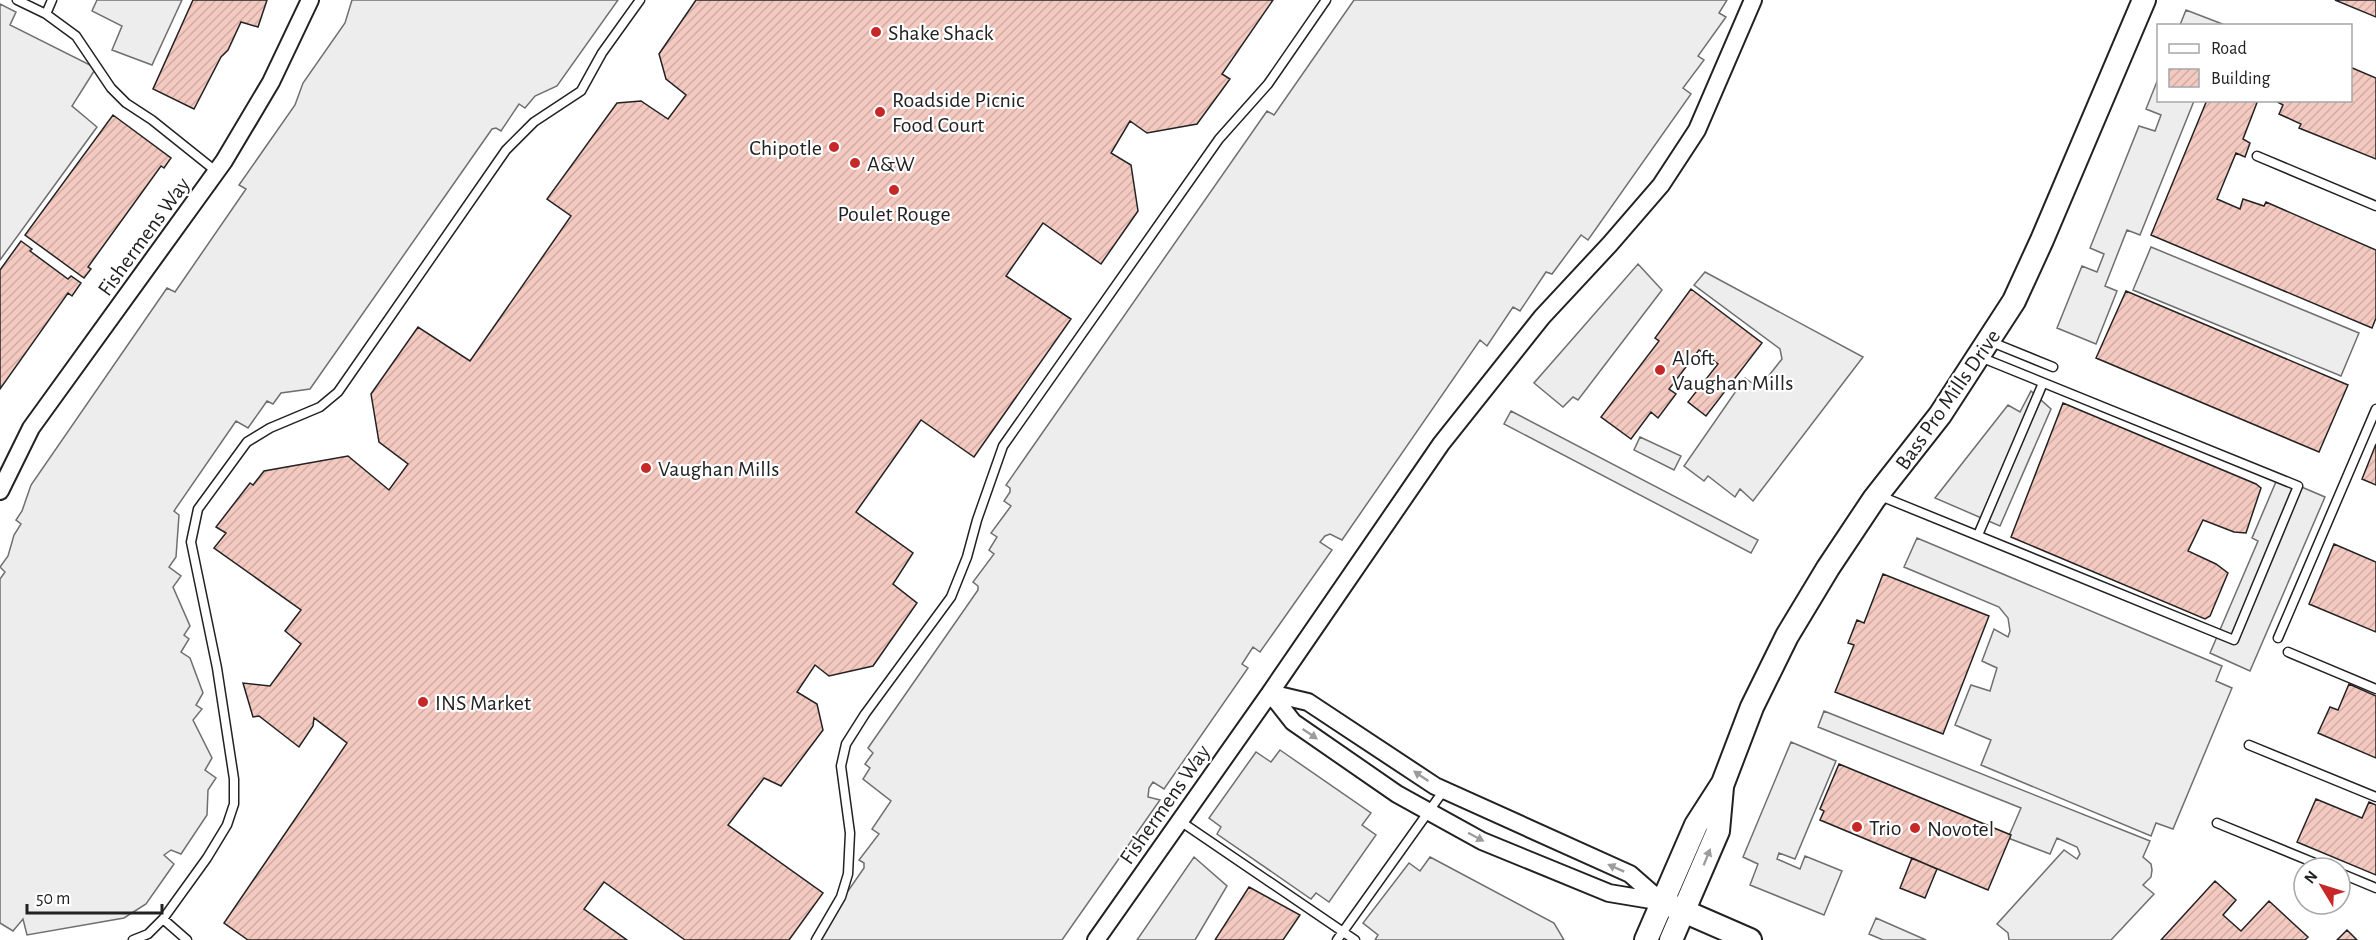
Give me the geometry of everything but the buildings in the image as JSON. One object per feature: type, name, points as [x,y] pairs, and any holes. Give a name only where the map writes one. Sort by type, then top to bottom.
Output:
[{"type":"street","name":"Fishermens Way","points":[[0,491],[31,428],[216,172],[271,82],[310,0]]},
{"type":"street","name":"Fishermens Way","points":[[1096,940],[1270,693],[1441,444],[1542,317],[1610,244],[1666,178],[1696,130],[1753,0]]},
{"type":"street","name":"Bass Pro Mills Drive","points":[[1646,940],[1696,825],[1723,783],[1752,707],[1787,636],[1828,568],[1878,495],[1940,416],[2014,300],[2042,240],[2144,0]]},
{"type":"street","points":[[1270,693],[1308,702],[1444,790],[1629,874],[1663,902]]},
{"type":"street","points":[[1270,693],[1293,722],[1397,794],[1482,841],[1609,893],[1663,902],[1750,940]]},
{"type":"street","name":"Bass Pro Mills Drive","points":[[1671,940],[1718,831],[1723,783]]},
{"type":"lane","points":[[17,0],[46,14],[76,36],[111,88],[126,103],[152,120],[216,172]]},
{"type":"lane","points":[[46,14],[52,0]]},
{"type":"lane","points":[[133,940],[148,934],[163,920],[212,850],[227,825],[234,804],[234,779],[217,668],[191,542],[198,508],[247,442],[289,419],[320,407],[338,392],[506,150],[534,122],[581,91],[602,53],[640,0]]},
{"type":"lane","points":[[816,940],[841,897],[848,874],[850,833],[841,766],[846,744],[865,714],[951,597],[968,557],[977,520],[1003,446],[1219,139],[1268,84],[1326,0]]},
{"type":"lane","points":[[2257,156],[2376,206]]},
{"type":"lane","points":[[1984,349],[2053,367]]},
{"type":"lane","points":[[1878,495],[2235,640],[2298,486],[2043,382],[1984,349]]},
{"type":"lane","points":[[1978,535],[2043,382]]},
{"type":"lane","points":[[2278,638],[2376,409]]},
{"type":"lane","points":[[2288,652],[2376,689]]},
{"type":"lane","points":[[2249,745],[2376,797]]},
{"type":"lane","points":[[1337,940],[1444,790]]},
{"type":"lane","points":[[1180,821],[1355,940]]},
{"type":"lane","points":[[2217,823],[2298,856]]},
{"type":"lane","points":[[2352,878],[2376,888]]},
{"type":"lane","points":[[163,920],[187,940]]},
{"type":"shaded area","points":[[97,0],[182,0],[152,65],[112,50],[122,26],[92,11]]},
{"type":"shaded area","points":[[352,0],[618,0],[557,86],[535,96],[525,108],[519,104],[501,131],[496,128],[492,129],[310,389],[281,393],[273,404],[267,401],[248,428],[236,421],[174,511],[179,515],[176,557],[169,567],[181,576],[173,587],[190,626],[184,635],[189,639],[181,652],[190,658],[203,693],[196,705],[202,709],[193,720],[212,758],[205,770],[216,778],[208,790],[207,815],[181,854],[171,850],[164,855],[174,864],[146,904],[124,918],[27,935],[23,919],[13,931],[0,923],[0,579],[5,572],[0,567],[8,556],[14,535],[21,524],[16,520],[22,511],[31,485],[167,288],[175,292],[246,189],[239,185],[295,105],[303,83],[345,23]]},
{"type":"shaded area","points":[[1354,0],[1727,0],[1719,13],[1726,17],[1698,56],[1704,60],[1683,88],[1691,94],[1588,240],[1581,235],[1552,274],[1546,272],[1520,311],[1513,307],[1487,346],[1480,340],[1342,540],[1330,534],[1320,542],[1332,550],[1260,652],[1253,647],[1242,664],[1248,668],[1164,789],[1153,782],[1149,788],[1148,797],[1160,800],[1062,940],[814,940],[864,868],[864,863],[859,860],[879,834],[872,829],[891,801],[863,779],[870,768],[865,764],[873,753],[868,748],[978,590],[978,586],[973,582],[994,554],[989,550],[997,537],[991,533],[1011,506],[1004,501],[1010,492],[1010,488],[1006,485],[1267,111],[1274,115]]},
{"type":"shaded area","points":[[0,4],[16,12],[10,25],[96,68],[72,106],[97,127],[0,260]]},
{"type":"shaded area","points":[[2186,10],[2222,24],[2180,24]]},
{"type":"shaded area","points":[[2157,82],[2157,102],[2194,102],[2140,235],[2127,230],[2105,286],[2117,291],[2096,344],[2057,328],[2082,266],[2097,272],[2104,254],[2090,248],[2139,126],[2155,131],[2161,115],[2146,109]]},
{"type":"shaded area","points":[[2151,247],[2359,333],[2341,376],[2133,290]]},
{"type":"shaded area","points":[[1638,264],[1662,290],[1578,400],[1573,397],[1563,407],[1534,383]]},
{"type":"shaded area","points":[[1705,272],[1863,357],[1753,501],[1740,489],[1735,497],[1708,476],[1704,481],[1684,466],[1745,378],[1759,388],[1782,359],[1780,349],[1694,285]]},
{"type":"shaded area","points":[[2031,391],[2051,409],[2000,526],[1935,498],[2008,405],[2020,412]]},
{"type":"shaded area","points":[[1511,411],[1758,540],[1751,553],[1504,424]]},
{"type":"shaded area","points":[[1640,437],[1681,456],[1674,470],[1634,450]]},
{"type":"shaded area","points":[[2278,477],[2325,497],[2250,671],[2210,653],[2258,541],[2252,538]]},
{"type":"shaded area","points":[[1917,538],[2222,666],[2216,681],[2232,688],[2173,829],[2156,823],[2151,836],[1981,765],[1991,740],[1955,725],[1971,685],[1990,691],[1997,668],[1982,661],[1994,629],[2008,637],[2010,631],[2008,618],[1999,607],[1904,567]]},
{"type":"shaded area","points":[[1824,711],[2150,841],[2143,857],[2151,864],[2151,877],[2143,885],[2154,894],[2111,940],[2009,940],[2008,933],[1997,924],[2064,850],[2077,859],[2080,854],[2077,847],[2057,838],[2050,854],[2008,838],[2021,808],[1818,727]]},
{"type":"shaded area","points":[[1791,742],[1836,761],[1795,859],[1779,853],[1777,859],[1800,869],[1805,856],[1842,871],[1824,915],[1750,885],[1758,864],[1743,857]]},
{"type":"shaded area","points":[[1280,750],[1371,813],[1362,825],[1376,835],[1329,902],[1316,893],[1311,899],[1217,834],[1221,827],[1209,818],[1256,752],[1271,762]]},
{"type":"shaded area","points":[[1194,857],[1227,886],[1195,940],[1137,940]]},
{"type":"shaded area","points":[[1430,857],[1554,923],[1564,940],[1375,940],[1378,935],[1363,923],[1409,863],[1420,871]]},
{"type":"shaded area","points":[[1876,918],[1926,940],[1883,940],[1869,934]]},
{"type":"place","name":"Shake Shack","points":[[876,32]]},
{"type":"place","name":"Roadside Picnic Food Court","points":[[880,112]]},
{"type":"place","name":"Chipotle","points":[[834,147]]},
{"type":"place","name":"A&W","points":[[855,163]]},
{"type":"place","name":"Poulet Rouge","points":[[894,190]]},
{"type":"place","name":"Aloft Vaughan Mills","points":[[1660,370]]},
{"type":"place","name":"Vaughan Mills","points":[[646,468]]},
{"type":"place","name":"INS Market","points":[[423,702]]},
{"type":"place","name":"Trio","points":[[1857,827]]},
{"type":"place","name":"Novotel","points":[[1915,828]]}]
